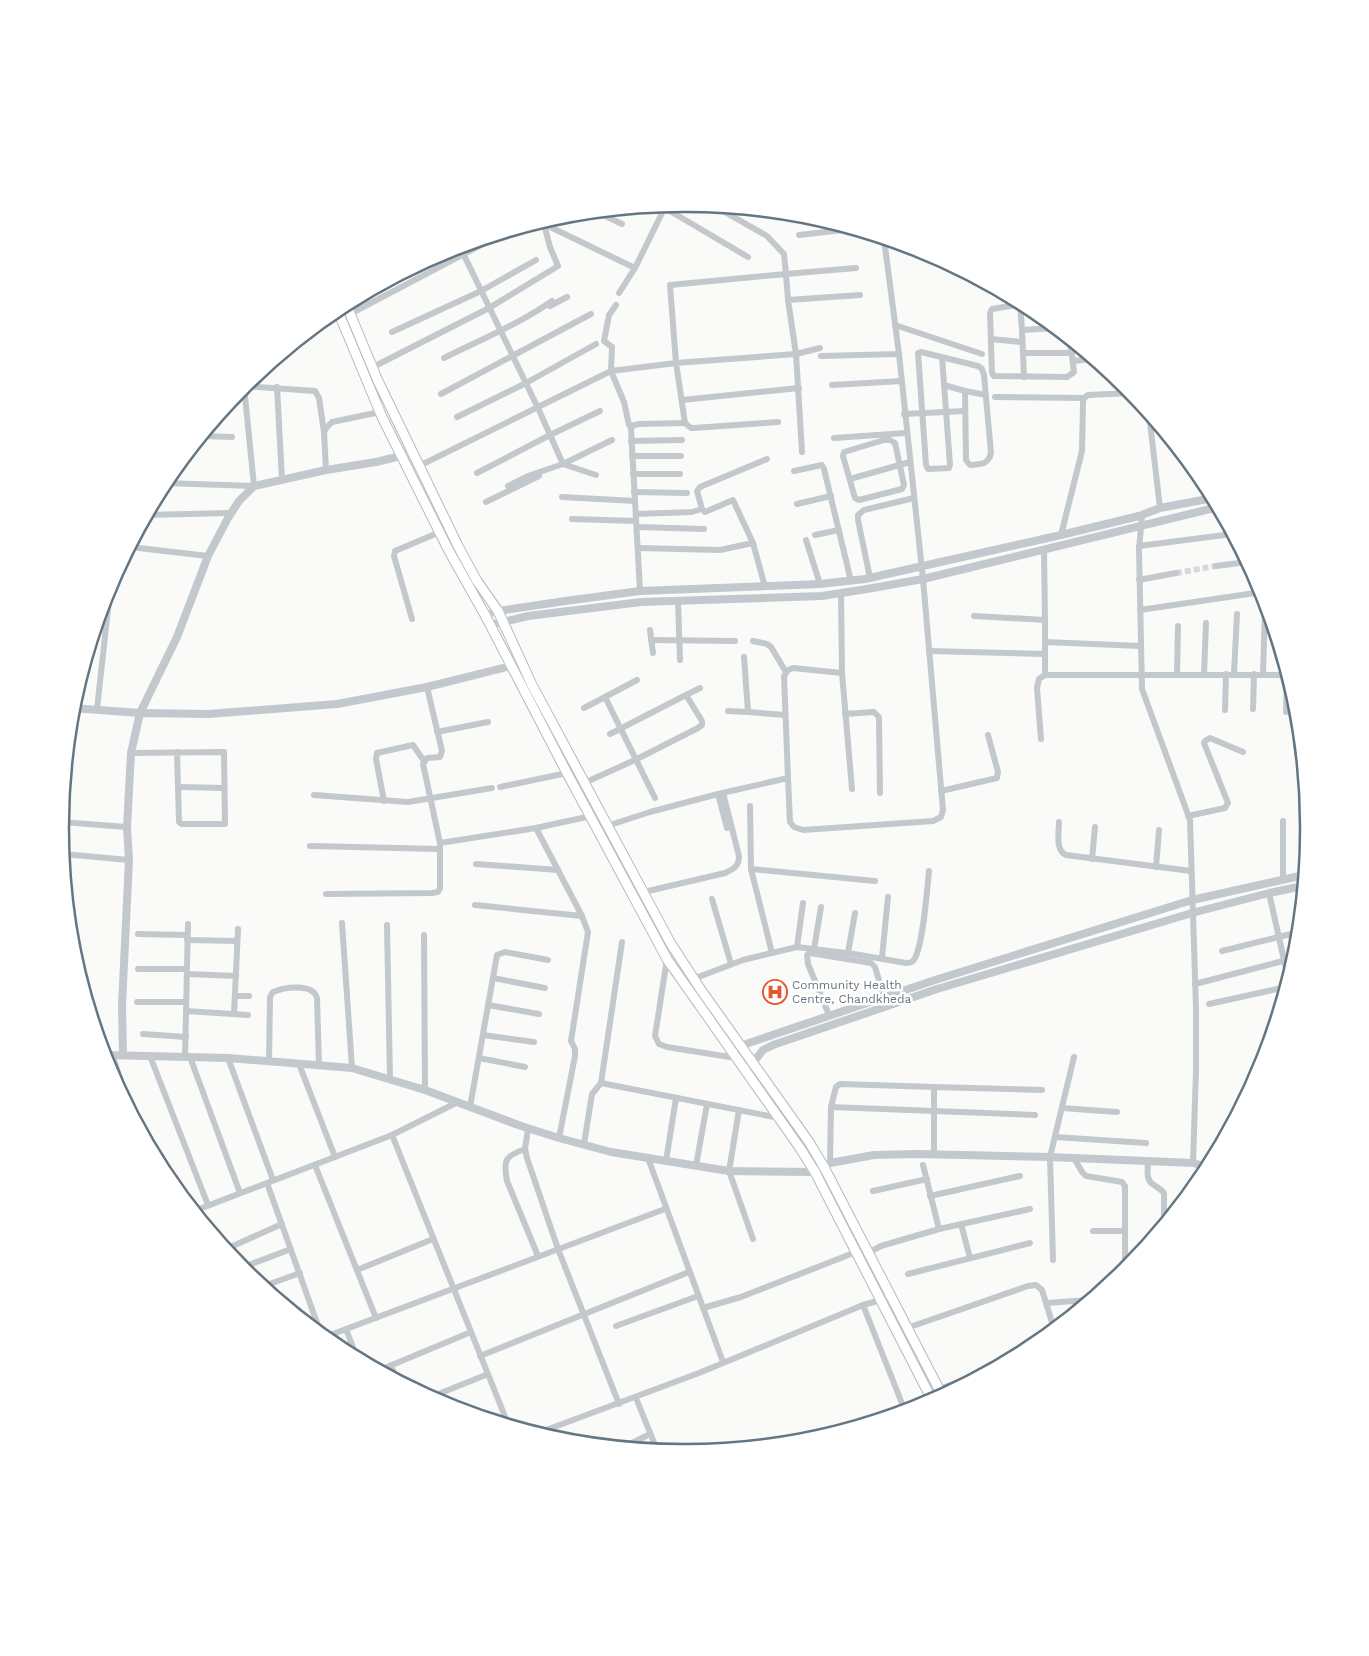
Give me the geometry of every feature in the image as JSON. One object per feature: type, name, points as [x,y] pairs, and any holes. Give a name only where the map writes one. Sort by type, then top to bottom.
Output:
[{"type":"main road","points":[[350,314],[432,495],[477,581],[498,612],[532,685],[671,944],[752,1064],[827,1165],[868,1253],[938,1389]]},
{"type":"main road","points":[[340,317],[380,412],[440,532],[478,605],[486,615],[567,773],[667,959],[815,1172],[929,1393]]},
{"type":"street","points":[[675,212],[748,257]]},
{"type":"street","points":[[620,293],[635,268],[662,213]]},
{"type":"street","points":[[729,214],[767,236],[784,254],[788,300],[796,354],[802,452]]},
{"type":"street","points":[[609,218],[622,224]]},
{"type":"street","points":[[551,227],[635,268]]},
{"type":"street","points":[[373,367],[490,308],[558,266],[544,229]]},
{"type":"street","points":[[799,235],[835,231]]},
{"type":"street","points":[[842,673],[793,668],[786,672],[784,676],[790,822],[794,827],[803,830],[933,821],[941,818],[943,810],[922,567],[899,354],[885,246]]},
{"type":"street","points":[[350,314],[463,254],[526,382],[563,464]]},
{"type":"street","points":[[392,332],[481,292],[536,260]]},
{"type":"street","points":[[685,423],[676,364],[670,285],[856,268]]},
{"type":"street","points":[[788,300],[860,295]]},
{"type":"street","points":[[444,358],[501,332],[566,297]]},
{"type":"street","points":[[501,332],[552,301]]},
{"type":"street","points":[[616,305],[609,315],[604,341],[612,347],[611,371],[624,402],[629,425]]},
{"type":"street","points":[[1010,306],[992,309],[990,313],[992,373],[994,376],[1067,377],[1074,372],[1071,349]]},
{"type":"street","points":[[1022,313],[1024,377]]},
{"type":"street","points":[[441,394],[591,314]]},
{"type":"street","points":[[895,326],[982,354]]},
{"type":"street","points":[[1022,330],[1045,329]]},
{"type":"street","points":[[991,339],[1022,342]]},
{"type":"street","points":[[456,416],[526,382],[596,344]]},
{"type":"street","points":[[420,466],[611,371],[796,354],[820,348]]},
{"type":"street","points":[[1023,352],[1072,353]]},
{"type":"street","points":[[942,357],[950,465],[948,468],[928,469],[926,465],[918,353],[942,357],[978,366],[982,369],[986,395],[990,453],[989,459],[985,463],[970,465],[966,460],[965,390]]},
{"type":"street","points":[[821,356],[899,354]]},
{"type":"street","points":[[1073,361],[1084,360]]},
{"type":"street","points":[[832,385],[902,381]]},
{"type":"street","points":[[944,385],[986,395]]},
{"type":"street","points":[[256,387],[315,391],[318,394],[324,432],[326,470]]},
{"type":"street","points":[[277,388],[282,480]]},
{"type":"street","points":[[682,400],[799,388]]},
{"type":"street","points":[[995,397],[1084,398],[1088,395],[1120,393]]},
{"type":"street","points":[[245,397],[254,486]]},
{"type":"street","points":[[1061,535],[1081,456],[1082,402],[1084,398]]},
{"type":"street","points":[[476,473],[600,411]]},
{"type":"street","points":[[904,414],[965,411]]},
{"type":"street","points":[[324,432],[332,422],[380,412]]},
{"type":"street","points":[[640,591],[631,441],[631,429],[634,425],[685,423],[694,428],[778,422]]},
{"type":"street","points":[[1150,426],[1160,508]]},
{"type":"street","points":[[834,438],[906,432]]},
{"type":"street","points":[[210,436],[232,437]]},
{"type":"street","points":[[486,502],[612,440]]},
{"type":"street","points":[[631,441],[682,440]]},
{"type":"street","points":[[890,440],[895,444],[900,465],[904,485],[902,490],[859,500],[855,498],[843,456],[844,452],[851,449],[890,440]]},
{"type":"street","points":[[174,484],[254,486],[413,454]]},
{"type":"street","points":[[632,456],[681,456]]},
{"type":"street","points":[[702,509],[698,489],[767,459]]},
{"type":"street","points":[[850,479],[910,462]]},
{"type":"street","points":[[508,486],[528,476],[563,464],[596,475]]},
{"type":"street","points":[[794,471],[822,465],[851,581]]},
{"type":"street","points":[[633,474],[680,474]]},
{"type":"street","points":[[123,1055],[122,1005],[129,860],[127,827],[131,753],[140,713],[177,637],[208,556],[239,501],[254,486]]},
{"type":"street","points":[[634,492],[687,493]]},
{"type":"street","points":[[797,504],[831,496]]},
{"type":"street","points":[[562,497],[635,500]]},
{"type":"street","points":[[870,578],[858,514],[864,510],[914,498]]},
{"type":"street","points":[[636,514],[692,512],[702,509],[705,512],[733,500],[753,543],[764,587]]},
{"type":"street","points":[[486,615],[640,591],[820,584],[870,578],[1061,535],[1160,508],[1205,500]]},
{"type":"street","points":[[491,625],[528,616],[641,602],[796,598],[841,593],[923,578],[1211,509]]},
{"type":"street","points":[[154,515],[231,514]]},
{"type":"street","points":[[1142,514],[1139,546],[1142,689],[1190,820],[1196,1070],[1193,1163]]},
{"type":"street","points":[[572,520],[704,529]]},
{"type":"street","points":[[815,535],[839,530]]},
{"type":"street","points":[[412,619],[394,553],[396,549],[440,532]]},
{"type":"street","points":[[1139,546],[1226,535]]},
{"type":"street","points":[[806,540],[820,584]]},
{"type":"street","points":[[638,548],[720,550],[753,543]]},
{"type":"street","points":[[136,549],[208,556]]},
{"type":"street","points":[[1044,549],[1045,675]]},
{"type":"street","points":[[1216,566],[1240,563]]},
{"type":"street","points":[[1139,580],[1176,572]]},
{"type":"street","points":[[841,593],[842,673],[852,789]]},
{"type":"street","points":[[1140,610],[1253,593]]},
{"type":"street","points":[[678,601],[680,660]]},
{"type":"street","points":[[97,709],[109,611]]},
{"type":"street","points":[[1234,674],[1237,614]]},
{"type":"street","points":[[974,616],[1045,620]]},
{"type":"street","points":[[1263,674],[1265,621]]},
{"type":"street","points":[[1204,674],[1206,623]]},
{"type":"street","points":[[1177,674],[1178,626]]},
{"type":"street","points":[[650,630],[653,653]]},
{"type":"street","points":[[651,640],[735,641]]},
{"type":"street","points":[[753,641],[771,647],[786,672]]},
{"type":"street","points":[[1045,642],[1141,646]]},
{"type":"street","points":[[929,651],[1045,654]]},
{"type":"street","points":[[744,657],[748,712]]},
{"type":"street","points":[[81,708],[140,713],[209,714],[337,704],[426,687],[511,666]]},
{"type":"street","points":[[1225,710],[1226,674]]},
{"type":"street","points":[[1253,709],[1254,674]]},
{"type":"street","points":[[1041,739],[1037,688],[1039,678],[1045,675],[1280,675]]},
{"type":"street","points":[[584,708],[637,680]]},
{"type":"street","points":[[326,894],[432,894],[438,892],[440,888],[440,846],[432,799],[422,764],[427,758],[440,757],[441,754],[426,687]]},
{"type":"street","points":[[610,734],[700,688]]},
{"type":"street","points":[[584,783],[635,760],[702,725],[686,695]]},
{"type":"street","points":[[605,697],[635,760],[656,798]]},
{"type":"street","points":[[1286,701],[1286,712]]},
{"type":"street","points":[[728,711],[785,715]]},
{"type":"street","points":[[845,714],[874,712],[879,717],[880,793]]},
{"type":"street","points":[[437,732],[488,722]]},
{"type":"street","points":[[941,791],[997,778],[998,772],[988,734]]},
{"type":"street","points":[[1188,816],[1225,808],[1228,803],[1204,744],[1205,740],[1210,738],[1243,752]]},
{"type":"street","points":[[384,801],[376,759],[377,753],[413,744],[424,761]]},
{"type":"street","points":[[131,753],[177,752],[224,752],[225,824],[182,824],[179,819],[177,752]]},
{"type":"street","points":[[500,787],[567,773]]},
{"type":"street","points":[[607,826],[720,793],[788,778]]},
{"type":"street","points":[[178,787],[224,788]]},
{"type":"street","points":[[314,795],[408,802],[492,788]]},
{"type":"street","points":[[720,793],[727,828]]},
{"type":"street","points":[[644,892],[725,873],[736,867],[739,863],[739,856],[720,793]]},
{"type":"street","points":[[750,806],[751,869],[772,952]]},
{"type":"street","points":[[310,846],[440,846],[591,816]]},
{"type":"street","points":[[1283,821],[1283,880]]},
{"type":"street","points":[[1059,822],[1059,847],[1061,853],[1066,855],[1191,871]]},
{"type":"street","points":[[69,823],[127,827]]},
{"type":"street","points":[[1092,859],[1095,827]]},
{"type":"street","points":[[536,828],[582,916],[588,932],[572,1041],[575,1056],[559,1138]]},
{"type":"street","points":[[1156,867],[1159,830]]},
{"type":"street","points":[[70,855],[129,860]]},
{"type":"street","points":[[476,864],[558,870]]},
{"type":"street","points":[[751,869],[875,881]]},
{"type":"street","points":[[693,979],[731,964],[797,947],[906,963],[913,961],[919,948],[929,871]]},
{"type":"street","points":[[740,1046],[884,997],[1192,900],[1298,876]]},
{"type":"street","points":[[752,1064],[763,1050],[792,1037],[937,989],[1192,913],[1297,887]]},
{"type":"street","points":[[1194,984],[1284,961],[1269,893]]},
{"type":"street","points":[[882,958],[888,897]]},
{"type":"street","points":[[712,899],[731,964]]},
{"type":"street","points":[[797,947],[803,903]]},
{"type":"street","points":[[475,905],[582,916]]},
{"type":"street","points":[[814,949],[821,907]]},
{"type":"street","points":[[848,953],[855,913]]},
{"type":"street","points":[[342,923],[352,1068]]},
{"type":"street","points":[[188,924],[186,1002],[188,1057],[240,1193]]},
{"type":"street","points":[[387,926],[390,1079]]},
{"type":"street","points":[[234,1014],[238,929]]},
{"type":"street","points":[[138,934],[238,941]]},
{"type":"street","points":[[1222,951],[1290,934]]},
{"type":"street","points":[[424,935],[425,1090]]},
{"type":"street","points":[[584,1144],[592,1094],[601,1083],[622,942]]},
{"type":"street","points":[[470,1106],[497,955],[500,953],[548,960]]},
{"type":"street","points":[[829,1015],[806,959],[810,953],[871,963],[875,967],[884,997]]},
{"type":"street","points":[[667,959],[655,1036],[659,1044],[667,1047],[736,1058]]},
{"type":"street","points":[[138,969],[236,976]]},
{"type":"street","points":[[493,978],[545,988]]},
{"type":"street","points":[[269,1061],[270,997],[273,992],[282,988],[311,989],[317,998],[319,1065]]},
{"type":"street","points":[[1209,1004],[1279,989]]},
{"type":"street","points":[[235,996],[249,996]]},
{"type":"street","points":[[137,1002],[186,1002]]},
{"type":"street","points":[[488,1005],[539,1014]]},
{"type":"street","points":[[186,1012],[248,1015]]},
{"type":"street","points":[[143,1034],[186,1037]]},
{"type":"street","points":[[483,1035],[534,1042]]},
{"type":"street","points":[[112,1054],[228,1058],[352,1068],[425,1090],[456,1103],[470,1106],[559,1138],[648,1158],[729,1171],[815,1172],[827,1165],[874,1155],[1050,1157],[1199,1165]]},
{"type":"street","points":[[150,1056],[208,1205]]},
{"type":"street","points":[[1053,1260],[1050,1157],[1074,1057]]},
{"type":"street","points":[[228,1058],[270,1182],[282,1224],[317,1322]]},
{"type":"street","points":[[479,1058],[525,1067]]},
{"type":"street","points":[[299,1064],[335,1157]]},
{"type":"street","points":[[601,1083],[779,1118]]},
{"type":"street","points":[[827,1165],[831,1106],[836,1087],[840,1084],[1042,1090]]},
{"type":"street","points":[[934,1087],[934,1155]]},
{"type":"street","points":[[666,1161],[676,1098]]},
{"type":"street","points":[[200,1208],[392,1136],[456,1103]]},
{"type":"street","points":[[696,1166],[707,1104]]},
{"type":"street","points":[[831,1106],[1035,1115]]},
{"type":"street","points":[[1062,1108],[1117,1112]]},
{"type":"street","points":[[739,1110],[729,1171],[753,1239]]},
{"type":"street","points":[[528,1128],[525,1149],[558,1249],[618,1404]]},
{"type":"street","points":[[392,1136],[505,1417]]},
{"type":"street","points":[[1054,1138],[1146,1143]]},
{"type":"street","points":[[525,1149],[510,1155],[505,1161],[506,1181],[538,1256]]},
{"type":"street","points":[[648,1158],[723,1362]]},
{"type":"street","points":[[1074,1158],[1086,1176],[1118,1181],[1124,1184],[1125,1258]]},
{"type":"street","points":[[1148,1161],[1150,1184],[1164,1193],[1164,1214]]},
{"type":"street","points":[[315,1164],[376,1318]]},
{"type":"street","points":[[923,1165],[939,1229]]},
{"type":"street","points":[[930,1196],[1020,1176]]},
{"type":"street","points":[[873,1191],[927,1179]]},
{"type":"street","points":[[334,1334],[666,1209]]},
{"type":"street","points":[[868,1253],[881,1246],[939,1229],[1030,1209]]},
{"type":"street","points":[[233,1246],[282,1224]]},
{"type":"street","points":[[961,1224],[970,1258]]},
{"type":"street","points":[[1093,1231],[1125,1231]]},
{"type":"street","points":[[357,1270],[433,1239]]},
{"type":"street","points":[[908,1274],[1030,1243]]},
{"type":"street","points":[[250,1264],[291,1248]]},
{"type":"street","points":[[703,1308],[741,1297],[856,1252]]},
{"type":"street","points":[[480,1356],[689,1272]]},
{"type":"street","points":[[271,1283],[300,1273]]},
{"type":"street","points":[[907,1328],[1028,1286],[1036,1285],[1042,1290],[1052,1322]]},
{"type":"street","points":[[616,1326],[698,1296]]},
{"type":"street","points":[[550,1429],[636,1398],[863,1305],[891,1297]]},
{"type":"street","points":[[1046,1303],[1078,1301]]},
{"type":"street","points":[[863,1305],[902,1404]]},
{"type":"street","points":[[346,1330],[352,1346]]},
{"type":"street","points":[[387,1367],[471,1332]]},
{"type":"street","points":[[391,1365],[393,1369]]},
{"type":"street","points":[[441,1393],[488,1374]]},
{"type":"street","points":[[636,1398],[653,1442]]},
{"type":"street","points":[[636,1441],[650,1434]]},
{"type":"tunnel","points":[[1176,573],[1216,566]]},
{"type":"place","name":"Community Health Centre, Chandkheda","points":[[775,992]]}]
